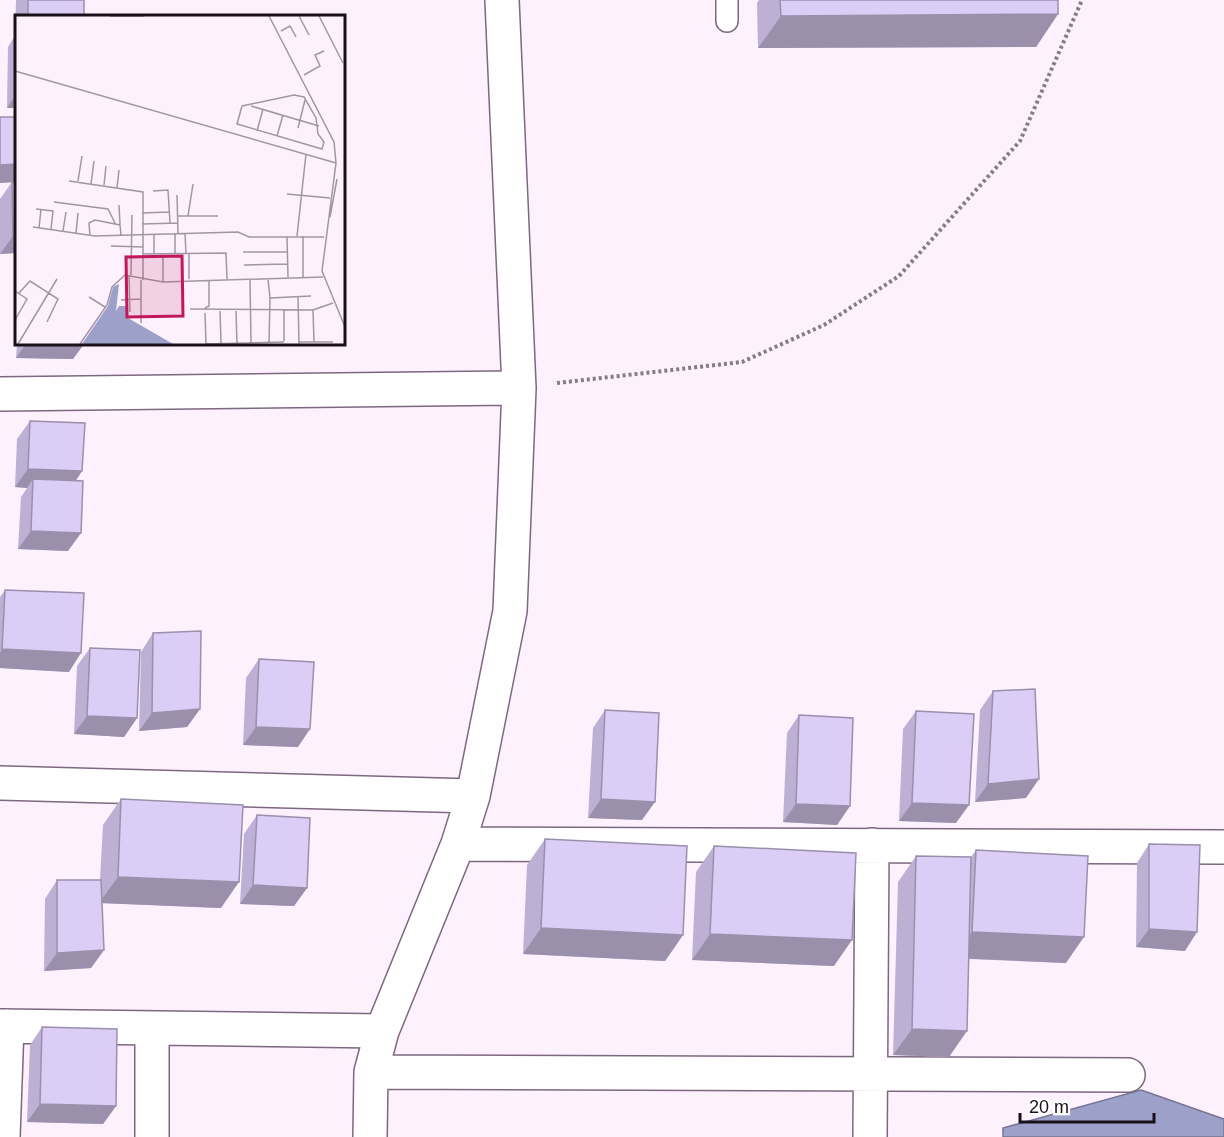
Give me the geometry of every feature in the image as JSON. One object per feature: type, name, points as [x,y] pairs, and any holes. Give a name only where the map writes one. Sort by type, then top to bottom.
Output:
[{"type":"street","points":[[370,1137],[371,1072],[382,1031],[458,844],[473,796],[510,611],[519,388],[502,0]]},
{"type":"street","points":[[0,394],[519,388]]},
{"type":"street","points":[[0,783],[473,796]]},
{"type":"street","points":[[458,844],[1224,847]]},
{"type":"street","points":[[870,1137],[872,845]]},
{"type":"street","points":[[3,1137],[4,1026],[382,1031]]},
{"type":"street","points":[[152,1028],[152,1137]]},
{"type":"street","points":[[371,1072],[1128,1075]]},
{"type":"path","points":[[519,388],[742,362],[824,325],[899,276],[1020,141],[1082,0]]},
{"type":"water","points":[[1141,1090],[1224,1119],[1224,1137],[1003,1137],[1003,1128]]},
{"type":"building","points":[[28,0],[84,0],[84,15],[28,15]]},
{"type":"building","points":[[780,0],[1058,0],[1058,14],[781,16]]},
{"type":"building","points":[[0,117],[15,117],[15,164],[0,165]]},
{"type":"building","points":[[12,182],[15,182],[15,236],[13,236]]},
{"type":"building","points":[[30,421],[85,423],[82,471],[28,469]]},
{"type":"building","points":[[33,479],[83,481],[81,533],[31,531]]},
{"type":"building","points":[[5,590],[84,593],[81,653],[2,649]]},
{"type":"building","points":[[201,631],[200,709],[152,713],[153,633]]},
{"type":"building","points":[[90,648],[140,650],[137,718],[87,716]]},
{"type":"building","points":[[259,659],[314,662],[310,729],[256,727]]},
{"type":"building","points":[[1035,689],[1039,779],[988,784],[993,691]]},
{"type":"building","points":[[605,710],[659,713],[655,802],[601,799]]},
{"type":"building","points":[[916,711],[974,714],[969,805],[912,803]]},
{"type":"building","points":[[799,715],[853,718],[850,806],[796,804]]},
{"type":"building","points":[[121,799],[243,805],[239,882],[118,877]]},
{"type":"building","points":[[257,815],[310,818],[307,888],[253,885]]},
{"type":"building","points":[[545,839],[687,846],[683,935],[541,928]]},
{"type":"building","points":[[1149,844],[1200,845],[1197,932],[1149,929]]},
{"type":"building","points":[[714,846],[856,853],[852,940],[710,934]]},
{"type":"building","points":[[976,850],[1088,856],[1084,937],[972,932]]},
{"type":"building","points":[[916,856],[971,857],[967,1031],[912,1029]]},
{"type":"building","points":[[57,880],[101,880],[104,950],[57,953]]},
{"type":"building","points":[[42,1027],[117,1029],[116,1106],[40,1104]]}]
